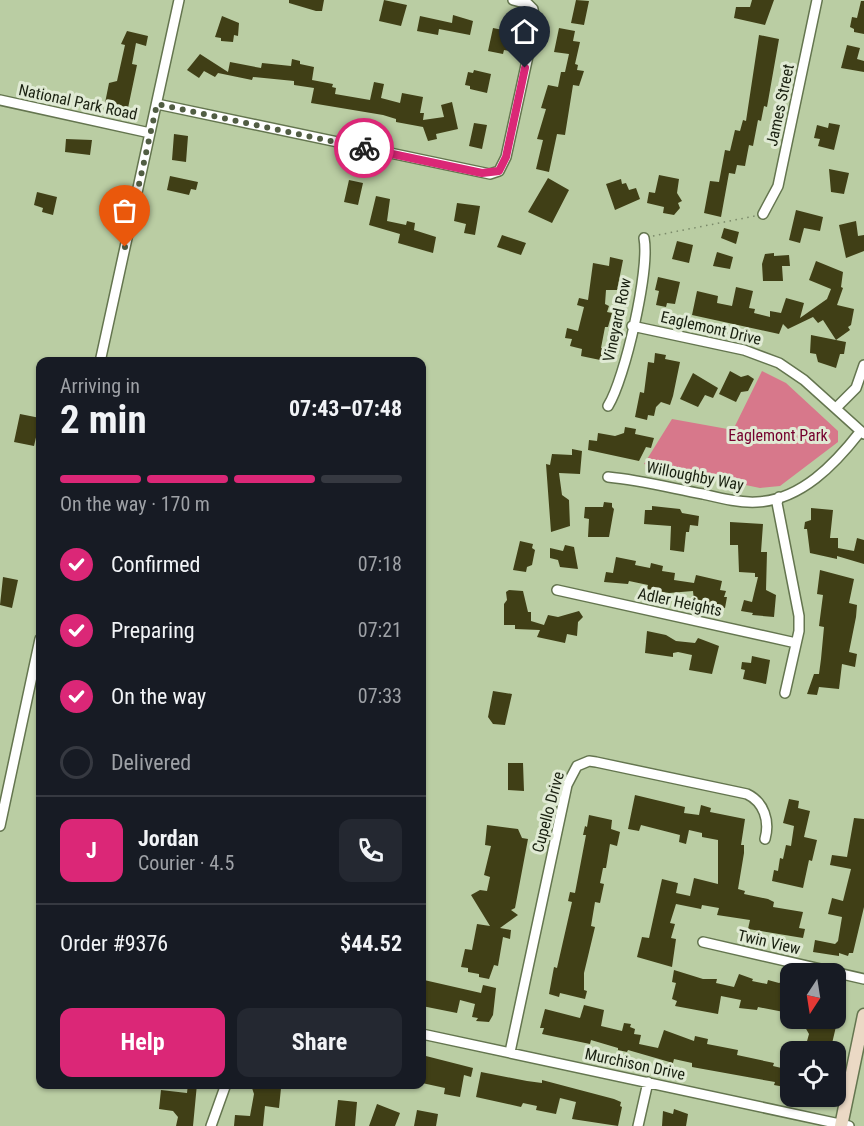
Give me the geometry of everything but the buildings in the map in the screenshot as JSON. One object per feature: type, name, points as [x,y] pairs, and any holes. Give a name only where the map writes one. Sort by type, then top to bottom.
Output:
[{"type":"main road","points":[[843,1125],[864,1015]]},
{"type":"street","points":[[101,357],[179,0]]},
{"type":"street","points":[[157,104],[490,174],[499,171],[506,157],[535,24],[533,9],[528,4],[513,0]]},
{"type":"street","name":"James Street","points":[[763,214],[778,186],[818,0]]},
{"type":"street","name":"National Park Road","points":[[0,100],[150,133]]},
{"type":"street","name":"Vineyard Row","points":[[608,406],[618,387],[632,326],[645,260],[644,238]]},
{"type":"street","name":"Eaglemont Drive","points":[[632,326],[763,355],[792,371],[862,433]]},
{"type":"street","points":[[836,408],[856,388],[864,365]]},
{"type":"street","name":"Willoughby Way","points":[[608,477],[733,501],[758,502],[779,497],[817,478],[862,433]]},
{"type":"street","points":[[779,497],[777,503],[800,616],[785,693]]},
{"type":"street","name":"Adler Heights","points":[[557,590],[796,643]]},
{"type":"street","points":[[0,826],[36,658]]},
{"type":"street","name":"Cupello Drive","points":[[510,1052],[567,785],[577,766],[589,761],[596,762],[747,794],[760,803],[767,824],[765,839]]},
{"type":"street","name":"Twin View","points":[[703,942],[864,979]]},
{"type":"street","name":"Murchison Drive","points":[[426,1035],[843,1125]]},
{"type":"street","points":[[638,1126],[648,1082]]},
{"type":"street","points":[[211,1126],[224,1089]]},
{"type":"path","points":[[644,238],[763,214]]},
{"type":"green space","name":"Eaglemont Park","points":[[762,371],[786,383],[838,431],[838,442],[780,486],[760,488],[644,464],[672,419],[733,430]]},
{"type":"way so far","points":[[125,247],[157,104],[364,148]]},
{"type":"route","points":[[364,148],[482,173],[490,174],[499,171],[504,165],[525,68]]}]
